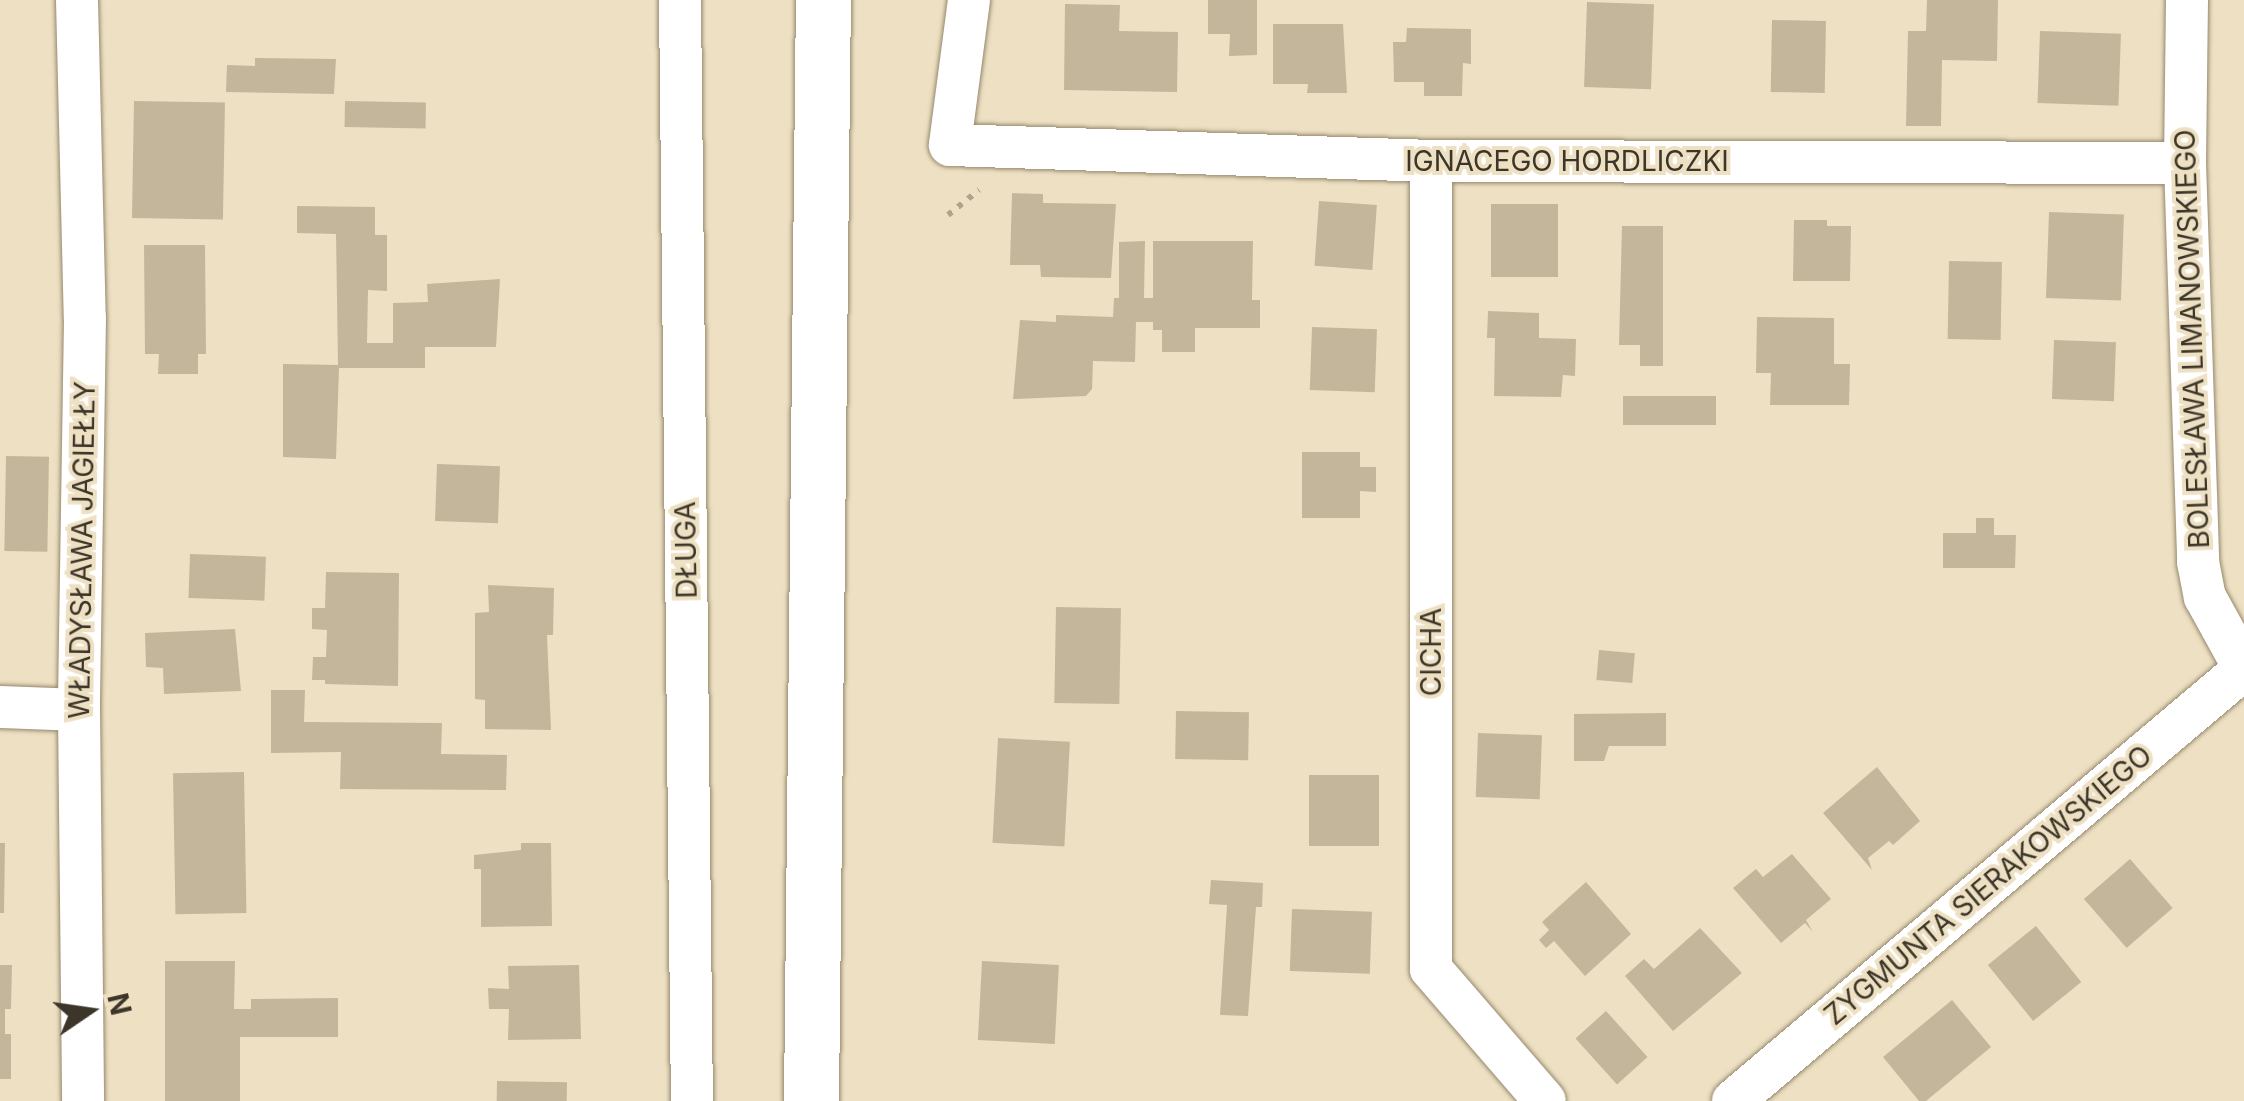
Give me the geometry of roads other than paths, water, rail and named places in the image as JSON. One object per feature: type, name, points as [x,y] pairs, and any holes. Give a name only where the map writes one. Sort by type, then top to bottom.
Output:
[{"type":"main road","points":[[811,1101],[823,0]]},
{"type":"street","name":"WŁADYSŁAWA JAGIEŁŁY","points":[[76,0],[85,318],[79,710],[83,1101]]},
{"type":"street","name":"DŁUGA","points":[[680,0],[692,1101]]},
{"type":"street","name":"IGNACEGO HORDLICZKI","points":[[969,0],[950,146],[1431,161],[2185,163]]},
{"type":"street","name":"BOLESŁAWA LIMANOWSKIEGO","points":[[2187,0],[2185,163],[2198,562],[2205,597],[2244,669]]},
{"type":"street","name":"CICHA","points":[[1431,161],[1431,969],[1544,1101]]},
{"type":"street","name":"ZYGMUNTA SIERAKOWSKIEGO","points":[[1733,1101],[2244,669]]},
{"type":"street","points":[[0,707],[79,710]]}]
